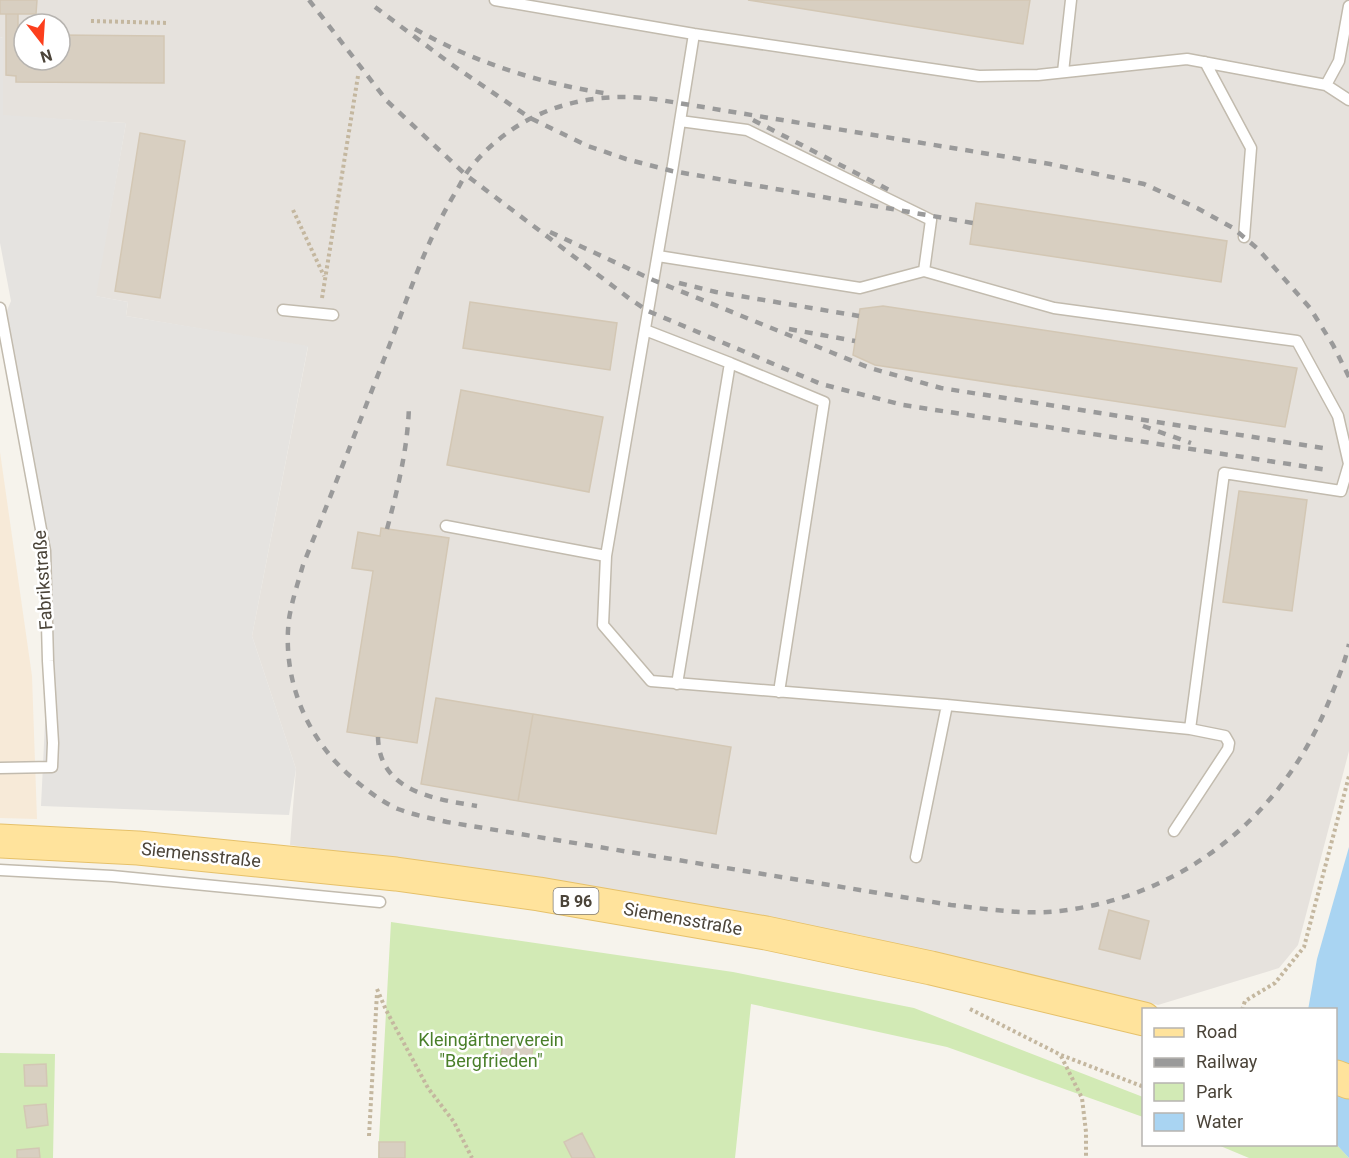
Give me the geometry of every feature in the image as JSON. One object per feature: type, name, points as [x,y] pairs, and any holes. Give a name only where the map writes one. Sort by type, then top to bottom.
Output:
[{"type":"main road","name":"Siemensstraße","points":[[0,841],[150,850],[396,874],[539,894],[777,935],[931,968],[1142,1019]]},
{"type":"lane","points":[[495,0],[694,34],[979,76],[1038,75],[1187,59],[1326,85],[1349,100]]},
{"type":"lane","points":[[1064,72],[1071,0]]},
{"type":"lane","points":[[1326,85],[1339,61],[1349,6]]},
{"type":"lane","points":[[694,34],[606,556],[603,625],[651,681],[947,705],[1190,729],[1225,736],[1229,743],[1228,748],[1174,831]]},
{"type":"lane","points":[[1205,62],[1251,148],[1244,237]]},
{"type":"lane","points":[[680,121],[747,130],[931,220],[924,271]]},
{"type":"lane","points":[[658,256],[860,288],[924,271],[1054,308],[1297,340],[1338,416],[1349,464],[1341,491],[1224,473],[1190,729]]},
{"type":"lane","name":"Fabrikstraße","points":[[0,308],[45,550],[53,743],[52,767],[0,768]]},
{"type":"lane","points":[[283,310],[333,315]]},
{"type":"lane","points":[[645,330],[824,402],[779,692]]},
{"type":"lane","points":[[677,684],[730,363]]},
{"type":"lane","points":[[446,526],[606,556]]},
{"type":"lane","points":[[916,857],[947,705]]},
{"type":"lane","points":[[0,870],[112,876],[380,902]]},
{"type":"path","points":[[91,21],[169,23]]},
{"type":"path","points":[[320,314],[324,277],[358,76]]},
{"type":"path","points":[[293,210],[324,277]]},
{"type":"path","points":[[1243,1008],[1245,1000],[1275,982],[1304,947],[1349,776]]},
{"type":"path","points":[[369,1136],[377,989],[428,1088],[454,1122],[472,1158]]},
{"type":"path","points":[[966,1007],[1061,1055],[1142,1087]]},
{"type":"path","points":[[1061,1055],[1082,1098],[1086,1158]]},
{"type":"shaded area","points":[[0,0],[1349,0],[1349,751],[1298,945],[1279,968],[1158,1005],[859,935],[554,880],[290,845],[296,769],[252,636],[308,347],[126,316],[128,302],[95,296],[126,123],[3,116],[3,38],[0,37]]},
{"type":"shaded area","points":[[0,37],[3,38],[3,115],[126,123],[96,296],[128,302],[126,316],[308,346],[252,636],[296,769],[289,815],[41,806],[48,661],[45,551],[3,320],[11,301],[0,243]]},
{"type":"shaded area","points":[[0,452],[32,676],[37,819],[0,818]]},
{"type":"green space","name":"Kleingärtnerverein \"Bergfrieden\"","points":[[391,922],[733,972],[914,1008],[1142,1097],[1142,1117],[947,1047],[751,1004],[735,1158],[378,1158]]},
{"type":"green space","points":[[0,1053],[55,1054],[53,1158],[0,1158]]},
{"type":"green space","points":[[1337,1145],[1349,1158],[1249,1158],[1220,1146]]},
{"type":"water","points":[[1349,847],[1349,1158],[1337,1145],[1337,1008],[1308,1008],[1317,959]]},
{"type":"building","points":[[0,0],[37,0],[36,12],[0,14]]},
{"type":"building","points":[[748,0],[1030,0],[1023,44]]},
{"type":"building","points":[[6,14],[12,14],[12,72],[72,72],[72,35],[164,36],[164,83],[16,82],[16,76],[6,75]]},
{"type":"building","points":[[140,133],[185,141],[160,298],[115,291]]},
{"type":"building","points":[[976,203],[1227,241],[1221,282],[970,244]]},
{"type":"building","points":[[470,302],[617,323],[610,370],[463,348]]},
{"type":"building","points":[[883,306],[1297,368],[1285,427],[875,365],[853,355],[860,309]]},
{"type":"building","points":[[461,390],[603,417],[589,492],[447,465]]},
{"type":"building","points":[[1239,491],[1307,500],[1292,611],[1223,602]]},
{"type":"building","points":[[381,528],[449,538],[417,743],[347,732],[373,571],[352,568],[358,532],[380,536]]},
{"type":"building","points":[[436,698],[533,714],[518,801],[421,784]]},
{"type":"building","points":[[533,714],[731,747],[716,834],[518,801]]},
{"type":"building","points":[[1109,910],[1149,921],[1140,959],[1099,949]]},
{"type":"building","points":[[504,1035],[534,1039],[531,1062],[501,1058]]},
{"type":"building","points":[[46,1064],[47,1086],[25,1086],[24,1065]]},
{"type":"building","points":[[46,1104],[48,1125],[27,1128],[24,1106]]},
{"type":"building","points":[[582,1133],[595,1158],[572,1158],[564,1142]]},
{"type":"building","points":[[379,1142],[405,1142],[405,1158],[379,1158]]},
{"type":"building","points":[[39,1148],[40,1158],[17,1158],[17,1150]]},
{"type":"railway","points":[[309,0],[387,101],[466,175],[648,311],[821,384],[903,405],[1328,470]]},
{"type":"railway","points":[[375,7],[451,64],[530,118],[588,146],[672,171],[973,223]]},
{"type":"railway","points":[[415,29],[460,52],[507,70],[579,89],[604,93]]},
{"type":"railway","points":[[1349,377],[1333,345],[1310,308],[1258,249],[1233,228],[1197,208],[1144,184],[1050,164],[654,99],[602,98],[577,102],[554,109],[509,131],[469,170],[446,209],[419,268],[303,565],[290,612],[288,641],[293,684],[309,724],[320,742],[355,780],[398,809],[447,822],[951,905],[1033,912],[1060,911],[1106,902],[1149,888],[1189,867],[1226,842],[1259,811],[1287,777],[1312,738],[1331,696],[1349,644]]},
{"type":"railway","points":[[753,120],[893,192]]},
{"type":"railway","points":[[550,232],[653,280],[870,368],[941,388],[1329,449]]},
{"type":"railway","points":[[679,283],[716,292],[859,316]]},
{"type":"railway","points":[[789,329],[855,341]]},
{"type":"railway","points":[[387,529],[399,483],[409,405]]},
{"type":"railway","points":[[1143,426],[1191,443]]},
{"type":"railway","points":[[378,737],[381,755],[388,770],[399,781],[427,796],[477,806]]}]
